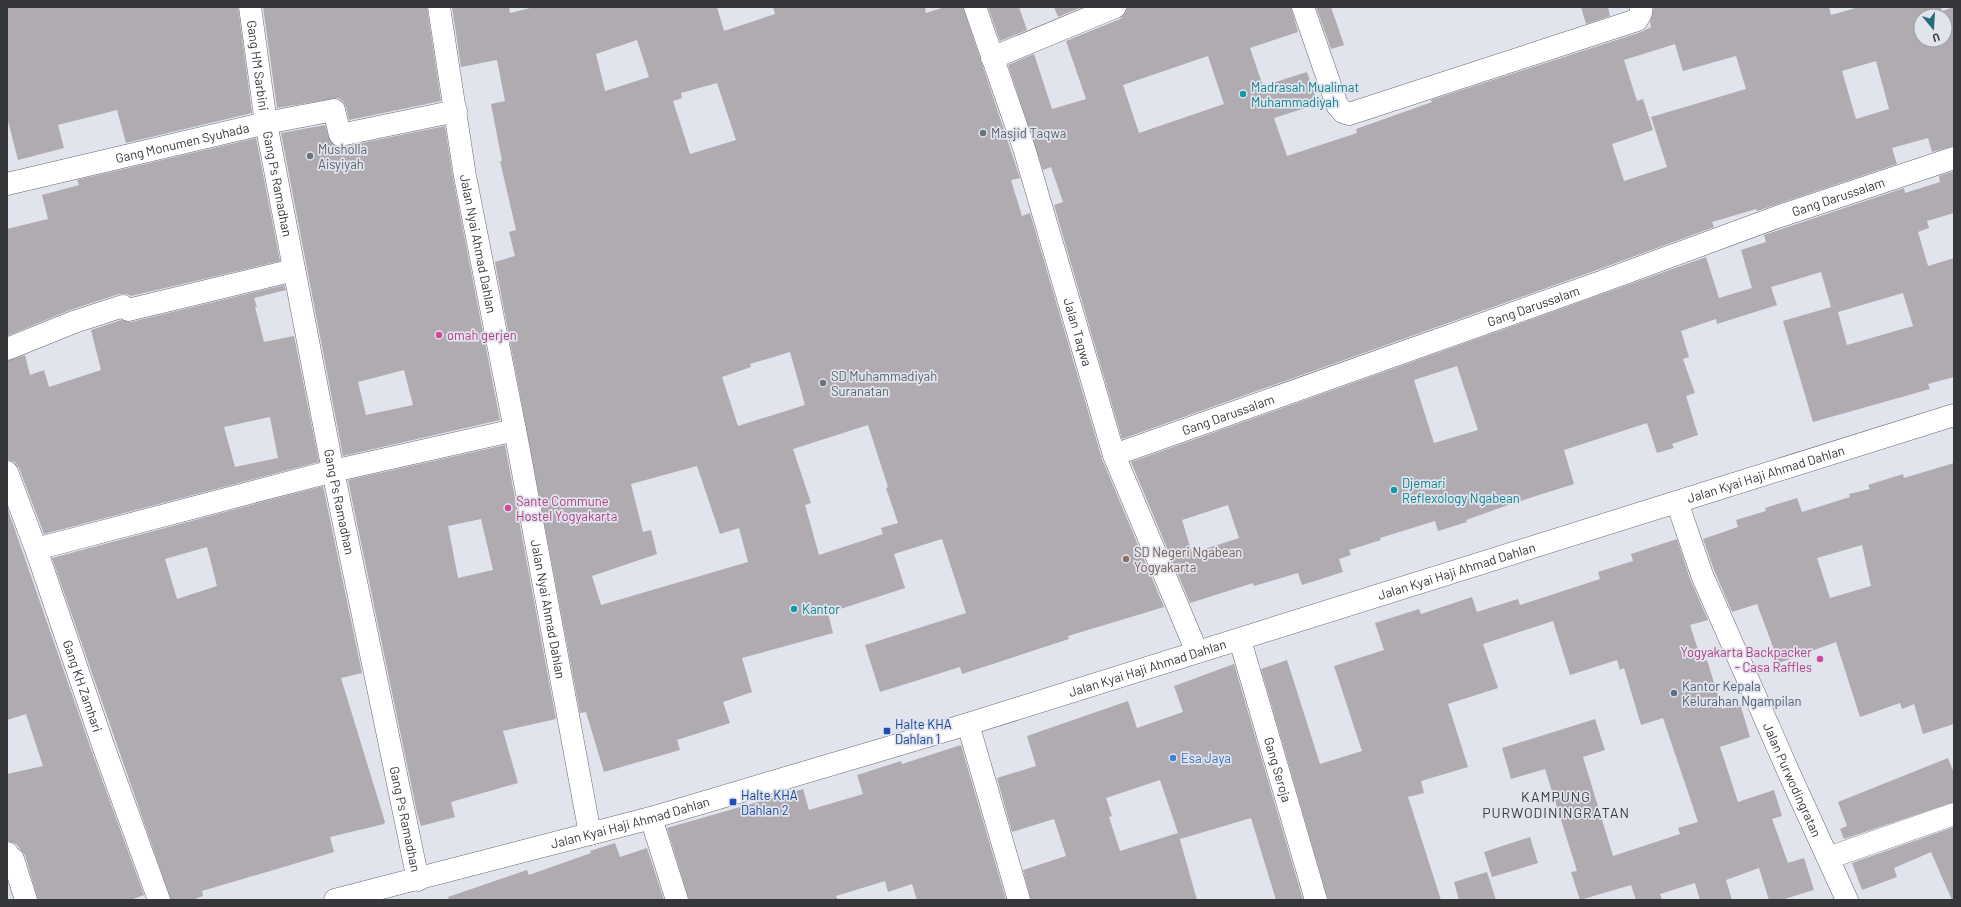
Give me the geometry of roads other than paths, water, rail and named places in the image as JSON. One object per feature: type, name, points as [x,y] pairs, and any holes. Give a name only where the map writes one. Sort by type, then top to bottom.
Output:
[{"type":"street","name":"Gang HM Sarbini","points":[[250,7],[266,123]]},
{"type":"street","name":"Jalan Nyai Ahmad Dahlan","points":[[439,7],[465,176],[515,430],[590,834]]},
{"type":"street","name":"Jalan Taqwa","points":[[975,7],[1024,148],[1114,455],[1197,652]]},
{"type":"street","points":[[992,58],[1115,7]]},
{"type":"street","points":[[1303,7],[1337,105],[1343,112],[1349,114],[1637,20],[1641,13],[1641,7]]},
{"type":"street","name":"Gang Monumen Syuhada","points":[[7,184],[266,123],[334,110],[340,135],[456,111]]},
{"type":"street","name":"Gang Ps Ramadhan","points":[[266,123],[333,471],[418,880]]},
{"type":"street","name":"Gang Darussalam","points":[[1114,455],[1598,283],[1777,217],[1954,158]]},
{"type":"street","points":[[7,349],[74,322],[123,306],[128,310],[294,270]]},
{"type":"street","name":"Jalan Kyai Haji Ahmad Dahlan","points":[[335,900],[418,880],[651,818],[968,724],[1954,415]]},
{"type":"street","points":[[36,549],[333,471],[515,430]]},
{"type":"street","name":"Gang KH Zamhari","points":[[7,472],[14,513],[36,549],[104,748],[159,900]]},
{"type":"street","name":"Jalan Purwodingratan","points":[[1677,502],[1702,575],[1847,900]]},
{"type":"street","name":"Gang Seroja","points":[[1240,640],[1316,900]]},
{"type":"street","points":[[968,724],[1019,900]]},
{"type":"street","points":[[1828,858],[1954,814]]},
{"type":"street","points":[[651,818],[677,900]]},
{"type":"street","points":[[7,854],[8,857],[13,859],[26,900]]},
{"type":"place","name":"Madrasah Mualimat Muhammadiyah","points":[[1243,94]]},
{"type":"place","name":"Masjid Taqwa","points":[[983,133]]},
{"type":"place","name":"Musholla Aisyiyah","points":[[310,156]]},
{"type":"place","name":"omah gerjen","points":[[439,335]]},
{"type":"place","name":"SD Muhammadiyah Suranatan","points":[[823,383]]},
{"type":"place","name":"Djemari Reflexology Ngabean","points":[[1394,490]]},
{"type":"place","name":"Sante Commune Hostel Yogyakarta","points":[[508,508]]},
{"type":"place","name":"SD Negeri Ngabean Yogyakarta","points":[[1126,559]]},
{"type":"place","name":"Kantor","points":[[794,609]]},
{"type":"place","name":"Yogyakarta Backpacker - Casa Raffles","points":[[1820,659]]},
{"type":"place","name":"Kantor Kepala Kelurahan Ngampilan","points":[[1674,693]]},
{"type":"place","name":"Halte KHA Dahlan 1","points":[[887,731]]},
{"type":"place","name":"Esa Jaya","points":[[1173,758]]},
{"type":"place","name":"Halte KHA Dahlan 2","points":[[733,802]]},
{"type":"district","name":"KAMPUNG PURWODININGRATAN","points":[[1556,804]]}]
